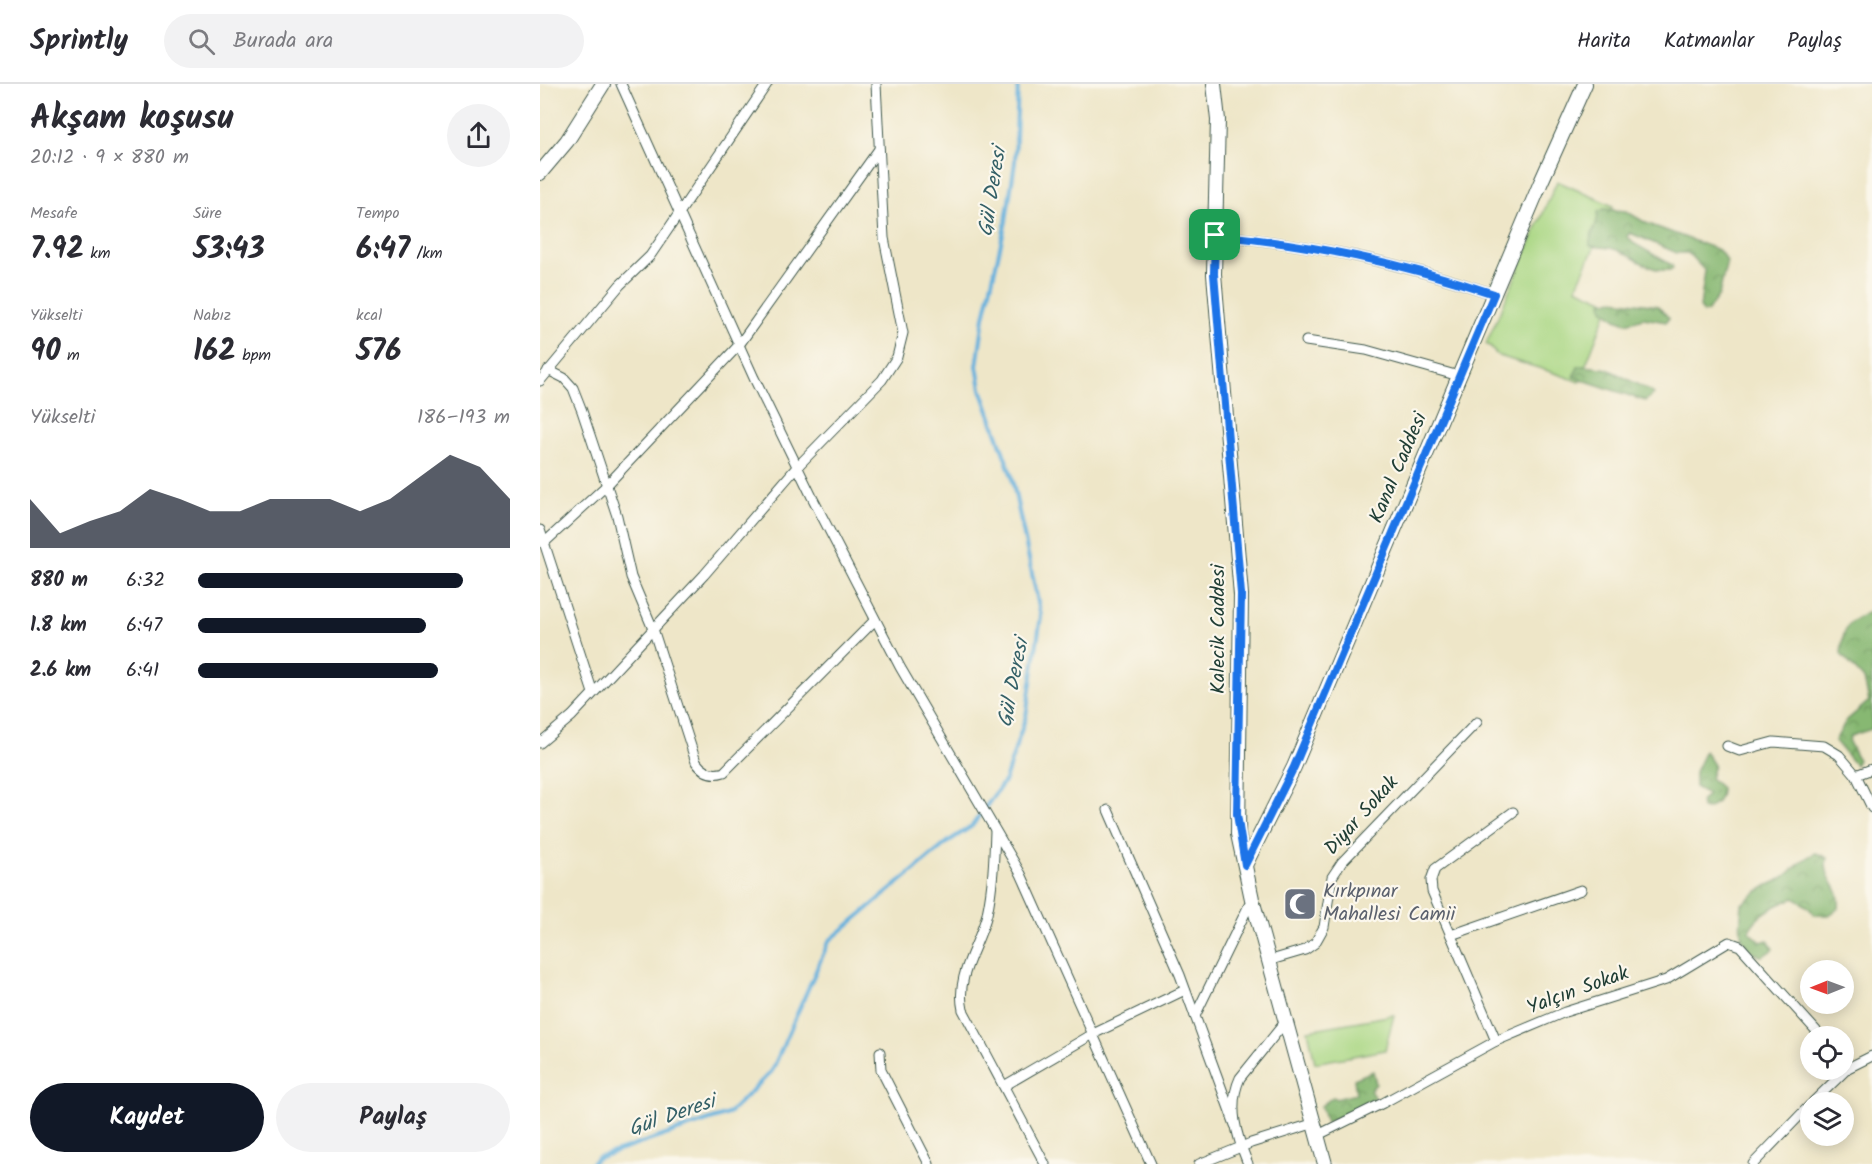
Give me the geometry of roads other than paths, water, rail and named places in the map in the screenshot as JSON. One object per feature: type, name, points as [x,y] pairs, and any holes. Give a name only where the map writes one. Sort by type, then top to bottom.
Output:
[{"type":"street","points":[[540,173],[567,141],[603,84]]},
{"type":"street","points":[[621,84],[739,345],[874,620],[1021,874],[1151,1164]]},
{"type":"street","points":[[540,381],[620,285],[650,256],[767,84]]},
{"type":"street","points":[[540,743],[572,716],[653,629],[797,467],[882,380],[897,357],[903,333],[884,238],[876,84]]},
{"type":"street","name":"Kalecik Caddesi","points":[[1214,84],[1218,120],[1214,274],[1241,594],[1237,814],[1252,899],[1271,960],[1325,1164]]},
{"type":"street","name":"Kanal Caddesi","points":[[1245,865],[1294,767],[1494,294],[1586,84]]},
{"type":"street","points":[[544,543],[607,485],[739,345],[879,149]]},
{"type":"street","points":[[1215,235],[1344,252],[1414,268],[1494,294]]},
{"type":"street","points":[[1306,341],[1366,350],[1459,376]]},
{"type":"street","points":[[548,370],[564,378],[573,388],[607,485],[632,577],[653,629],[696,762],[708,773],[724,772],[874,620]]},
{"type":"street","points":[[540,530],[593,693]]},
{"type":"street","name":"Diyar Sokak","points":[[1271,960],[1305,951],[1315,943],[1324,927],[1332,877],[1342,862],[1477,722]]},
{"type":"street","points":[[1727,746],[1740,751],[1773,742],[1824,746],[1839,755],[1856,775],[1872,808]]},
{"type":"street","points":[[1856,775],[1872,769]]},
{"type":"street","points":[[1108,810],[1185,990],[1248,1164]]},
{"type":"street","points":[[1496,1041],[1432,891],[1433,874],[1435,869],[1513,812]]},
{"type":"street","points":[[995,829],[993,876],[986,916],[972,958],[961,979],[960,994],[963,1010],[1045,1164]]},
{"type":"street","points":[[1451,935],[1581,890]]},
{"type":"street","points":[[1195,1016],[1252,899]]},
{"type":"street","name":"Yalçın Sokak","points":[[1199,1164],[1241,1147],[1317,1129],[1383,1103],[1496,1041],[1565,1012],[1666,980],[1695,964],[1722,944],[1729,942],[1740,946],[1812,1026]]},
{"type":"street","points":[[1004,1086],[1093,1034],[1185,990]]},
{"type":"street","points":[[1235,1125],[1234,1100],[1240,1078],[1286,1021]]},
{"type":"street","points":[[880,1052],[881,1070],[929,1164]]},
{"type":"street","points":[[1854,1063],[1872,1056]]},
{"type":"street","points":[[1823,1092],[1833,1080]]},
{"type":"street","points":[[1753,1164],[1800,1116]]},
{"type":"waterway","name":"Gül Deresi","points":[[591,1164],[597,1158],[728,1114],[772,1071],[829,941],[949,841],[972,826],[1005,780],[1026,716],[1041,616],[1011,474],[981,389],[977,366],[984,317],[1006,221],[1015,162],[1018,84]]},
{"type":"place","name":"Kırkpınar Mahallesi Camii","points":[[1300,904]]}]
